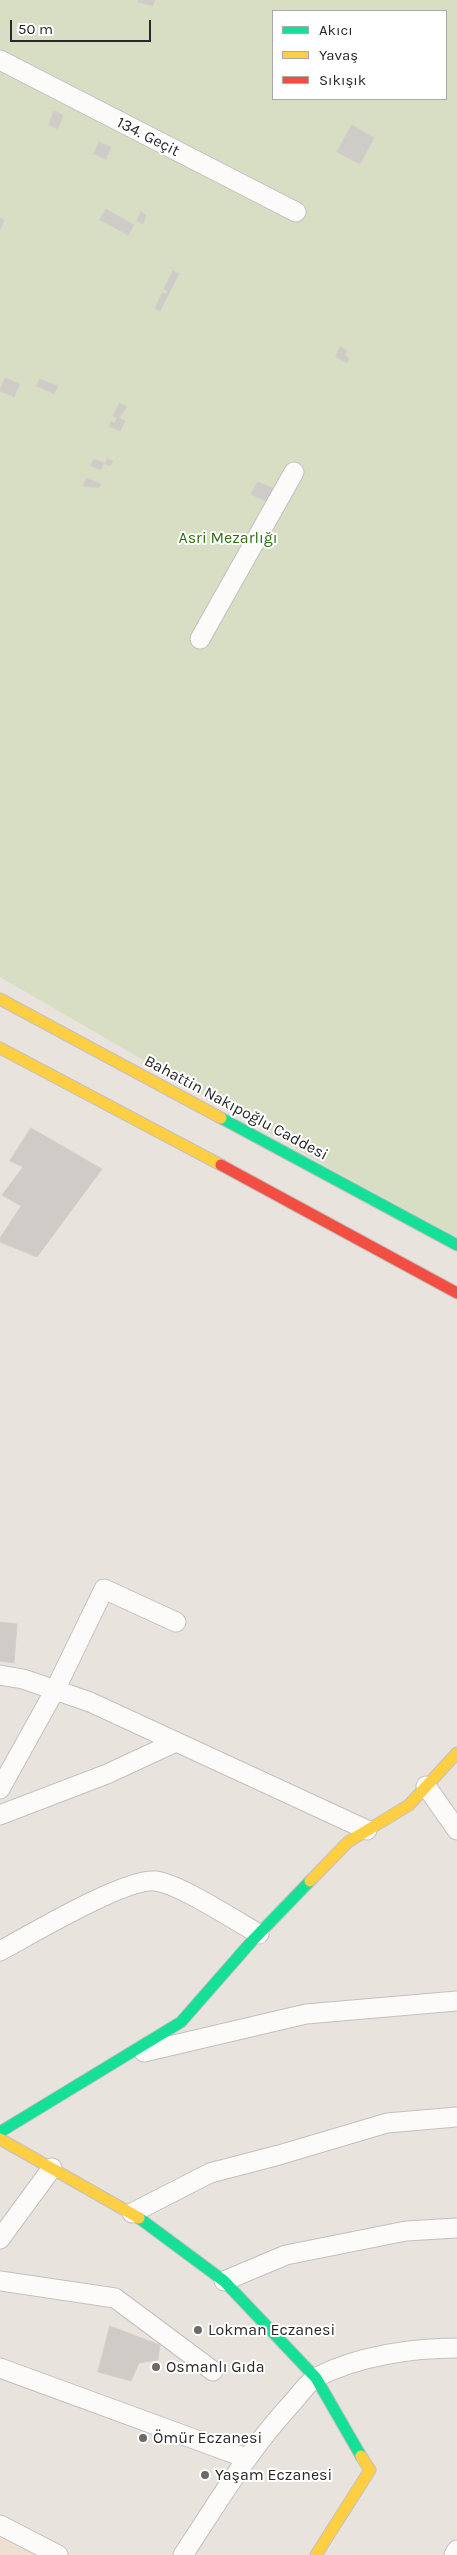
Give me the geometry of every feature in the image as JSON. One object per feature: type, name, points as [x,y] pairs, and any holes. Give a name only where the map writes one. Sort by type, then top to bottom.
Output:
[{"type":"street","name":"134. Geçit","points":[[0,60],[296,212]]},
{"type":"street","points":[[200,639],[294,472]]},
{"type":"street","name":"Bahattin Nakıpoğlu Caddesi","points":[[0,999],[457,1245]]},
{"type":"street","points":[[0,1048],[110,1105],[457,1293]]},
{"type":"street","points":[[0,1789],[55,1690],[104,1589],[176,1622]]},
{"type":"street","points":[[0,1675],[23,1679],[90,1702],[367,1830]]},
{"type":"street","points":[[0,1815],[107,1774],[176,1742]]},
{"type":"street","points":[[0,2132],[181,2022],[259,1934],[348,1842],[409,1805],[457,1753]]},
{"type":"street","points":[[426,1786],[457,1830]]},
{"type":"street","points":[[0,1951],[76,1910],[133,1883],[154,1880],[177,1888],[259,1934]]},
{"type":"street","points":[[125,2056],[306,2014],[457,2001]]},
{"type":"street","points":[[132,2213],[210,2173],[387,2123],[457,2117]]},
{"type":"street","points":[[0,2139],[132,2213],[224,2281],[316,2378],[370,2470],[316,2555]]},
{"type":"street","points":[[0,2239],[52,2168]]},
{"type":"street","points":[[224,2281],[286,2255],[406,2231],[457,2228]]},
{"type":"street","points":[[0,2281],[115,2298],[213,2371]]},
{"type":"street","points":[[183,2555],[246,2458],[277,2419],[316,2378],[359,2362],[425,2348],[457,2348]]},
{"type":"street","points":[[0,2368],[246,2458]]},
{"type":"street","points":[[0,2525],[58,2555]]},
{"type":"street","points":[[454,2555],[457,2550]]},
{"type":"shaded area","points":[[0,2537],[35,2555],[0,2555]]},
{"type":"green space","name":"Asri Mezarlığı","points":[[0,0],[457,0],[457,1237],[333,1170],[0,977]]},
{"type":"building","points":[[139,0],[155,0],[153,6],[138,2]]},
{"type":"building","points":[[54,111],[63,115],[58,129],[49,125]]},
{"type":"building","points":[[352,125],[374,138],[360,164],[337,152]]},
{"type":"building","points":[[99,142],[111,147],[106,159],[94,154]]},
{"type":"building","points":[[106,209],[134,225],[128,235],[100,220]]},
{"type":"building","points":[[141,212],[146,215],[143,224],[137,221]]},
{"type":"building","points":[[0,218],[4,220],[0,230]]},
{"type":"building","points":[[173,271],[179,274],[160,311],[155,309],[162,293],[166,294],[168,291],[164,289]]},
{"type":"building","points":[[340,347],[347,350],[345,355],[349,358],[347,363],[336,357]]},
{"type":"building","points":[[5,378],[20,384],[14,397],[0,391]]},
{"type":"building","points":[[40,379],[58,386],[54,394],[37,386]]},
{"type":"building","points":[[120,403],[127,407],[119,418],[125,421],[120,431],[109,426],[111,421],[114,423],[117,418],[113,416]]},
{"type":"building","points":[[94,459],[104,463],[101,470],[91,466]]},
{"type":"building","points":[[107,459],[113,461],[110,466],[105,464]]},
{"type":"building","points":[[87,478],[101,484],[99,488],[83,486]]},
{"type":"building","points":[[258,482],[273,488],[267,502],[251,494]]},
{"type":"building","points":[[31,1128],[102,1169],[37,1257],[0,1242],[0,1238],[21,1206],[2,1195],[23,1167],[10,1161]]},
{"type":"building","points":[[0,1622],[17,1624],[14,1663],[0,1661]]},
{"type":"building","points":[[110,2326],[160,2345],[158,2360],[139,2363],[131,2381],[98,2372]]},
{"type":"traffic: fast","points":[[221,1118],[457,1245]]},
{"type":"traffic: fast","points":[[0,2132],[181,2022],[252,1941],[310,1881]]},
{"type":"traffic: fast","points":[[139,2218],[224,2281],[316,2378],[361,2456]]},
{"type":"traffic: slow","points":[[0,999],[221,1118]]},
{"type":"traffic: slow","points":[[0,1048],[221,1165]]},
{"type":"traffic: slow","points":[[310,1881],[348,1842],[409,1805],[457,1753]]},
{"type":"traffic: slow","points":[[0,2139],[139,2218]]},
{"type":"traffic: slow","points":[[316,2555],[370,2470],[361,2456]]},
{"type":"traffic: jam","points":[[221,1165],[457,1293]]},
{"type":"place","name":"Lokman Eczanesi","points":[[198,2330]]},
{"type":"place","name":"Osmanlı Gıda","points":[[156,2367]]},
{"type":"place","name":"Ömür Eczanesi","points":[[143,2438]]},
{"type":"place","name":"Yaşam Eczanesi","points":[[205,2475]]}]
